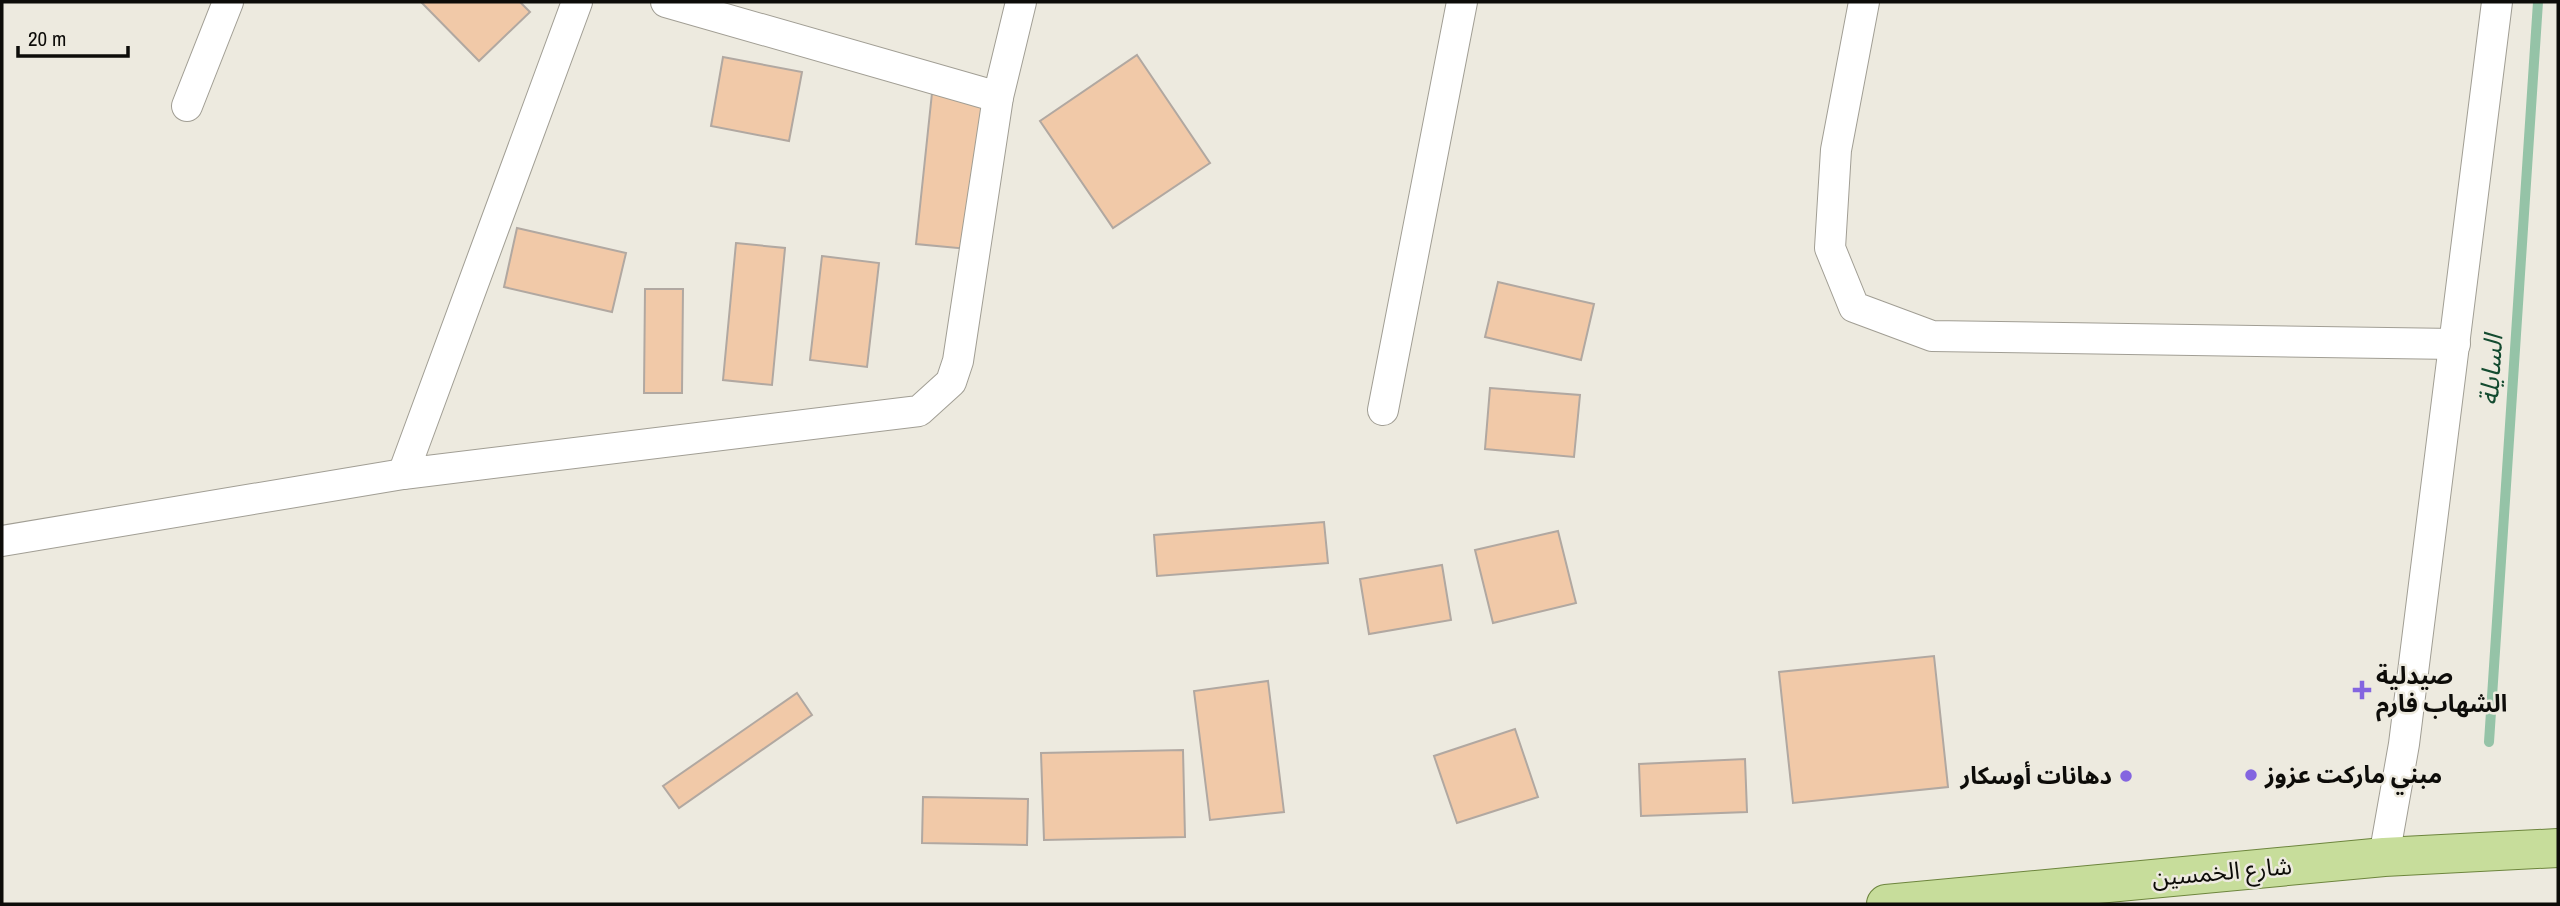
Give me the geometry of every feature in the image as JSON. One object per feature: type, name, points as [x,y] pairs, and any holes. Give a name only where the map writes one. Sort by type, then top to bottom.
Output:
[{"type":"main road","name":"شارع الخمسين","points":[[1886,904],[2384,857],[2558,848]]},
{"type":"street","points":[[187,106],[228,2]]},
{"type":"street","points":[[403,474],[577,2]]},
{"type":"street","points":[[666,2],[998,97]]},
{"type":"street","points":[[2,541],[403,474],[919,411],[951,382],[958,361],[998,97],[1020,2]]},
{"type":"street","points":[[1383,410],[1462,2]]},
{"type":"street","points":[[1864,2],[1836,150],[1830,248],[1854,307],[1932,336],[2455,344]]},
{"type":"street","points":[[2384,857],[2404,744],[2497,2]]},
{"type":"building","points":[[421,2],[520,2],[530,12],[479,61]]},
{"type":"building","points":[[1137,55],[1210,163],[1113,228],[1040,121]]},
{"type":"building","points":[[723,57],[802,72],[789,141],[711,126]]},
{"type":"building","points":[[932,93],[983,98],[968,249],[916,244]]},
{"type":"building","points":[[517,228],[626,253],[612,312],[504,287]]},
{"type":"building","points":[[736,243],[785,248],[772,385],[723,380]]},
{"type":"building","points":[[822,256],[879,263],[867,367],[810,360]]},
{"type":"building","points":[[1498,282],[1594,304],[1581,360],[1485,337]]},
{"type":"building","points":[[645,289],[683,289],[682,393],[644,393]]},
{"type":"building","points":[[1490,388],[1580,395],[1574,457],[1485,449]]},
{"type":"building","points":[[1324,522],[1328,563],[1157,576],[1154,535]]},
{"type":"building","points":[[1558,531],[1576,603],[1493,623],[1475,550]]},
{"type":"building","points":[[1442,565],[1451,620],[1369,634],[1360,579]]},
{"type":"building","points":[[1934,656],[1948,787],[1793,803],[1779,672]]},
{"type":"building","points":[[1268,681],[1284,812],[1210,820],[1194,691]]},
{"type":"building","points":[[797,693],[812,715],[679,808],[663,786]]},
{"type":"building","points":[[1515,729],[1538,797],[1457,823],[1434,756]]},
{"type":"building","points":[[1183,750],[1185,837],[1044,840],[1041,753]]},
{"type":"building","points":[[1745,759],[1747,812],[1641,816],[1639,764]]},
{"type":"building","points":[[923,797],[1028,799],[1027,845],[922,843]]},
{"type":"waterway","name":"السايلة","points":[[2489,742],[2538,2]]},
{"type":"place","name":"صيدلية الشهاب فارم","points":[[2362,690]]},
{"type":"place","name":"مبني ماركت عزوز","points":[[2251,775]]},
{"type":"place","name":"دهانات أوسكار","points":[[2126,776]]}]
